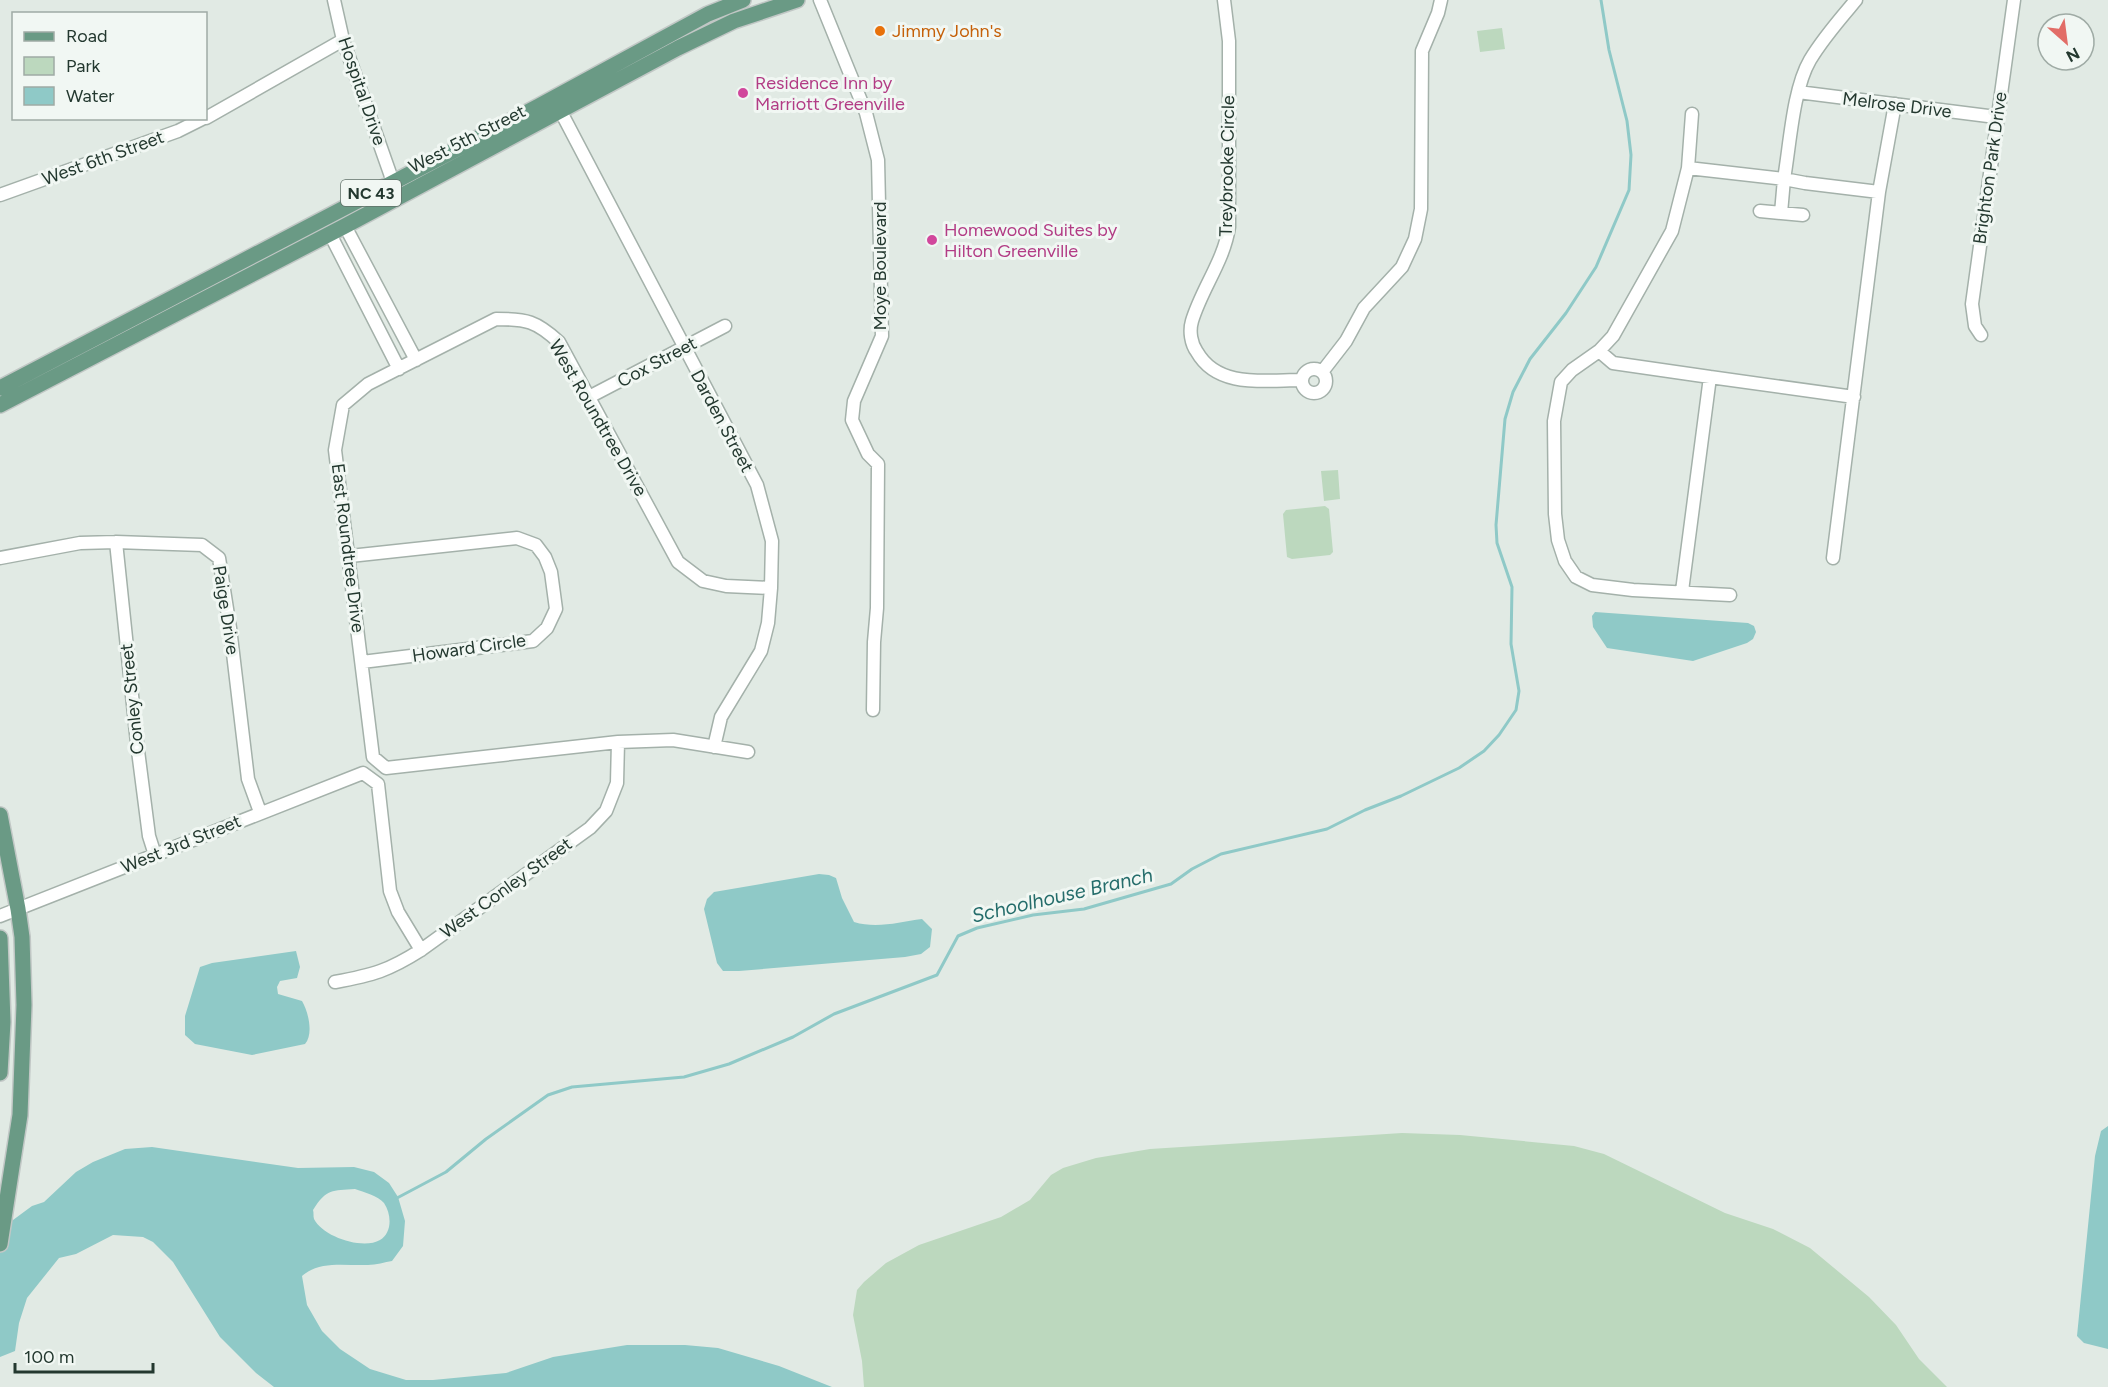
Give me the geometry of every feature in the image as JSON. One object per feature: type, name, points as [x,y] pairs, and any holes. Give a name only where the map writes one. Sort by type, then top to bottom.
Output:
[{"type":"main road","name":"West 5th Street","points":[[0,388],[439,156],[539,106],[708,14],[743,0]]},
{"type":"main road","name":"West 5th Street","points":[[0,405],[330,234],[678,48],[734,21],[797,0]]},
{"type":"main road","points":[[432,178],[461,156],[527,119],[539,106]]},
{"type":"main road","points":[[330,234],[328,228],[332,222],[417,176],[439,156]]},
{"type":"main road","points":[[0,815],[22,937],[24,993],[20,1115],[0,1244]]},
{"type":"main road","points":[[0,938],[3,1022],[0,1073]]},
{"type":"street","name":"Hospital Drive","points":[[334,0],[343,40],[393,182]]},
{"type":"street","name":"Moye Boulevard","points":[[820,0],[866,113],[878,160],[882,336],[854,402],[852,420],[868,454],[878,464],[877,608],[873,710]]},
{"type":"street","name":"Treybrooke Circle","points":[[1224,0],[1229,41],[1229,227],[1227,244],[1192,320],[1192,341],[1203,361],[1220,375],[1242,379],[1302,380]]},
{"type":"street","name":"Treybrooke Circle","points":[[1322,372],[1346,341],[1364,308],[1402,267],[1415,239],[1421,209],[1422,51],[1441,0]]},
{"type":"street","points":[[1780,213],[1798,92],[1809,62],[1856,0]]},
{"type":"street","name":"Brighton Park Drive","points":[[1981,335],[1975,326],[1972,304],[1996,117],[2014,0]]},
{"type":"street","name":"West 6th Street","points":[[207,117],[343,40]]},
{"type":"street","name":"Melrose Drive","points":[[1798,92],[1996,117]]},
{"type":"street","points":[[1833,558],[1879,192],[1895,104]]},
{"type":"street","name":"Darden Street","points":[[561,112],[757,485],[772,541],[768,623],[761,651],[721,717],[714,747]]},
{"type":"street","points":[[1692,114],[1688,168],[1672,231],[1613,336],[1599,351],[1572,370],[1562,382],[1554,421],[1555,514],[1558,540],[1565,561],[1576,577],[1592,585],[1633,590],[1730,595]]},
{"type":"street","name":"West 6th Street","points":[[0,195],[178,131],[201,120]]},
{"type":"street","points":[[1688,168],[1879,192]]},
{"type":"street","points":[[1760,210],[1803,215]]},
{"type":"street","points":[[345,226],[416,360]]},
{"type":"street","points":[[330,234],[399,369]]},
{"type":"street","name":"West Roundtree Drive","points":[[399,369],[496,320],[519,319],[542,326],[559,342],[678,562],[703,580],[726,586],[771,588]]},
{"type":"street","name":"Cox Street","points":[[589,397],[725,326]]},
{"type":"street","points":[[1599,351],[1613,363],[1854,397]]},
{"type":"street","name":"East Roundtree Drive","points":[[399,369],[368,384],[343,405],[335,450],[350,556],[373,757],[387,769],[618,742]]},
{"type":"street","name":"Treybrooke Circle","points":[[1315,369],[1322,372],[1327,382],[1321,391],[1310,392],[1304,388],[1302,380],[1308,371],[1315,369]]},
{"type":"street","points":[[1682,591],[1710,377]]},
{"type":"street","name":"Howard Circle","points":[[350,556],[517,538],[536,545],[545,557],[551,572],[556,609],[547,628],[533,641],[362,662]]},
{"type":"street","name":"Paige Drive","points":[[0,558],[80,543],[116,542],[202,545],[219,558],[248,779],[260,812]]},
{"type":"street","name":"Conley Street","points":[[116,542],[137,743],[149,836],[155,855]]},
{"type":"street","points":[[618,742],[673,740],[747,752]]},
{"type":"street","name":"West Conley Street","points":[[335,982],[375,974],[394,967],[590,828],[606,811],[617,783],[618,742]]},
{"type":"street","name":"West 3rd Street","points":[[0,916],[363,773],[378,784],[390,891],[398,912],[421,950]]},
{"type":"green space","points":[[1502,28],[1505,49],[1480,52],[1477,31]]},
{"type":"green space","points":[[1338,470],[1340,499],[1324,501],[1321,471]]},
{"type":"green space","points":[[1325,506],[1329,509],[1333,552],[1330,555],[1292,559],[1287,557],[1283,514],[1286,510]]},
{"type":"green space","points":[[1402,1133],[1460,1135],[1574,1146],[1604,1154],[1725,1213],[1773,1229],[1810,1248],[1869,1297],[1896,1325],[1919,1359],[1947,1387],[864,1387],[862,1361],[853,1315],[857,1290],[864,1282],[886,1263],[919,1245],[1001,1217],[1030,1200],[1051,1175],[1063,1168],[1096,1158],[1150,1149]]},
{"type":"water","points":[[1595,612],[1748,623],[1754,626],[1756,632],[1753,639],[1747,643],[1693,661],[1607,648],[1593,627],[1592,616]]},
{"type":"water","points":[[819,874],[836,878],[842,898],[854,922],[880,925],[922,919],[932,929],[930,947],[921,954],[905,957],[723,971],[717,963],[704,909],[707,899],[714,892]]},
{"type":"water","points":[[296,951],[300,967],[297,978],[280,981],[277,987],[278,994],[302,1001],[304,1005],[310,1029],[305,1044],[252,1055],[195,1044],[185,1035],[185,1016],[200,967],[212,963]]},
{"type":"water","points":[[2108,1126],[2108,1349],[2084,1343],[2077,1336],[2095,1156],[2101,1131]]},
{"type":"water","points":[[152,1147],[298,1168],[354,1167],[374,1172],[389,1183],[398,1197],[405,1221],[403,1246],[392,1261],[371,1265],[325,1266],[302,1276],[307,1305],[322,1331],[340,1349],[370,1369],[406,1380],[433,1380],[506,1373],[553,1357],[627,1345],[685,1345],[718,1348],[779,1366],[832,1387],[274,1387],[256,1373],[220,1337],[173,1262],[153,1242],[143,1237],[113,1235],[76,1254],[59,1258],[27,1298],[19,1323],[15,1351],[0,1357],[0,1225],[13,1220],[32,1206],[44,1202],[76,1172],[93,1162],[125,1149]],"holes":[[[355,1189],[371,1194],[384,1203],[388,1213],[390,1223],[387,1233],[373,1243],[354,1242],[334,1236],[314,1219],[313,1210],[326,1194]]]},
{"type":"waterway","name":"Schoolhouse Branch","points":[[397,1198],[446,1172],[486,1139],[548,1095],[572,1087],[684,1077],[729,1064],[793,1037],[834,1014],[937,975],[958,936],[977,928],[1033,915],[1084,909],[1171,884],[1192,869],[1221,854],[1327,829],[1459,768],[1484,751],[1499,735],[1516,710],[1519,691],[1511,644],[1512,587],[1497,543],[1496,525],[1505,419],[1513,392],[1530,359],[1566,313],[1596,267],[1629,190],[1631,155],[1627,121],[1609,50],[1601,0]]},
{"type":"place","name":"Jimmy John's","points":[[880,31]]},
{"type":"place","name":"Residence Inn by Marriott Greenville","points":[[743,93]]},
{"type":"place","name":"Homewood Suites by Hilton Greenville","points":[[932,240]]}]
